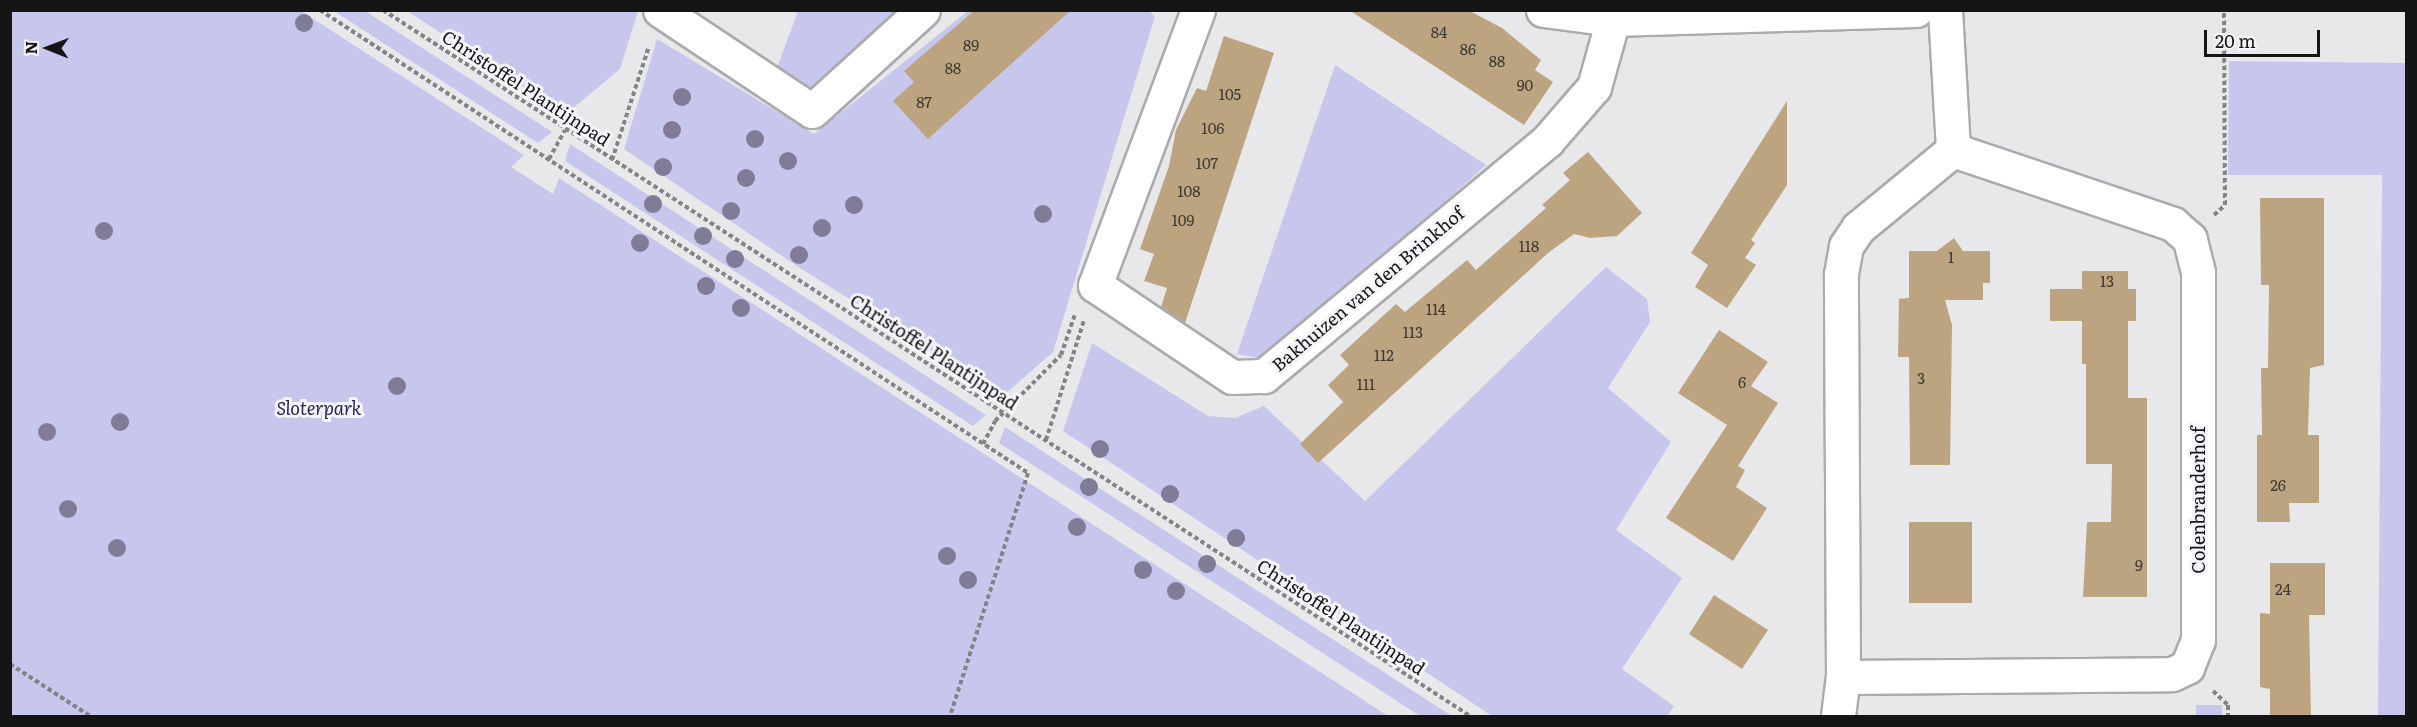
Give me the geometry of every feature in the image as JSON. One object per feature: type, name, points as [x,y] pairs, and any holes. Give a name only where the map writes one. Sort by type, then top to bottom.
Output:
[{"type":"street","points":[[660,12],[812,111],[923,10]]},
{"type":"street","points":[[1095,285],[1198,10]]},
{"type":"street","points":[[1543,10],[1613,19],[1916,10]]},
{"type":"street","points":[[1945,10],[1953,150]]},
{"type":"street","name":"Bakhuizen van den Brinkhof","points":[[1095,285],[1232,377],[1264,376],[1547,141],[1594,87],[1613,19]]},
{"type":"street","points":[[1953,150],[2173,224],[2190,239]]},
{"type":"street","points":[[1838,717],[1843,677],[1841,274],[1846,246],[1858,228],[1953,150]]},
{"type":"street","name":"Colenbranderhof","points":[[1843,677],[2152,676],[2172,674],[2187,666],[2198,639],[2198,272],[2190,239]]},
{"type":"path","points":[[320,10],[1028,473],[950,717]]},
{"type":"path","name":"Christoffel Plantijnpad","points":[[383,10],[1470,717]]},
{"type":"path","points":[[2190,239],[2225,205],[2224,10]]},
{"type":"path","points":[[612,160],[660,12]]},
{"type":"path","points":[[549,159],[565,130]]},
{"type":"path","points":[[983,444],[1003,413],[1061,355],[1080,298],[1095,285]]},
{"type":"path","points":[[1046,440],[1095,285]]},
{"type":"path","points":[[11,666],[90,717]]},
{"type":"green space","points":[[1147,10],[1155,16],[1053,352],[1003,396],[797,266],[624,149],[657,39],[814,134],[968,11]]},
{"type":"green space","name":"Sloterpark","points":[[10,11],[301,11],[524,155],[511,167],[553,194],[559,178],[1388,716],[11,716]]},
{"type":"green space","points":[[334,11],[365,11],[552,132],[538,143]]},
{"type":"green space","points":[[407,11],[638,11],[620,69],[566,114]]},
{"type":"green space","points":[[798,11],[912,11],[807,100],[774,76]]},
{"type":"green space","points":[[2229,61],[2406,63],[2406,716],[2378,716],[2382,175],[2228,175]]},
{"type":"green space","points":[[1335,65],[1486,165],[1279,351],[1258,358],[1237,354]]},
{"type":"green space","points":[[570,144],[986,415],[973,426],[565,161]]},
{"type":"green space","points":[[1606,267],[1647,299],[1650,322],[1608,388],[1671,442],[1616,530],[1682,578],[1622,669],[1674,706],[1667,716],[1492,716],[1063,431],[1092,343],[1208,416],[1235,418],[1264,406],[1365,501]]},
{"type":"green space","points":[[1005,427],[1452,716],[1420,716],[999,443]]},
{"type":"green space","points":[[2196,705],[2222,705],[2222,716],[2196,716]]},
{"type":"building","points":[[975,10],[1071,10],[928,139],[893,101],[914,82],[904,71]]},
{"type":"building","points":[[1349,10],[1468,10],[1502,28],[1541,60],[1535,70],[1553,82],[1524,125]]},
{"type":"building","points":[[1224,36],[1274,53],[1185,323],[1161,307],[1167,288],[1144,281],[1154,254],[1140,249],[1169,166],[1176,130],[1197,88],[1206,91]]},
{"type":"building","points":[[1787,101],[1787,185],[1751,240],[1755,243],[1745,258],[1756,265],[1727,308],[1695,287],[1708,265],[1691,253]]},
{"type":"building","points":[[1588,152],[1642,213],[1617,236],[1590,238],[1574,234],[1548,253],[1318,463],[1300,444],[1343,402],[1328,385],[1349,365],[1340,355],[1396,304],[1405,312],[1467,260],[1476,270],[1546,208],[1542,205],[1570,180],[1563,173]]},
{"type":"building","points":[[2260,198],[2324,198],[2324,365],[2310,368],[2308,435],[2319,435],[2319,503],[2289,503],[2290,522],[2257,522],[2257,435],[2262,435],[2261,368],[2268,368],[2269,285],[2261,285]]},
{"type":"building","points":[[1954,238],[1963,251],[1990,251],[1990,283],[1983,283],[1983,300],[1945,300],[1952,325],[1950,465],[1910,465],[1909,357],[1898,357],[1899,299],[1909,298],[1909,251],[1937,251]]},
{"type":"building","points":[[2082,271],[2128,271],[2128,289],[2136,289],[2136,321],[2128,321],[2128,398],[2147,398],[2147,597],[2083,597],[2087,522],[2111,522],[2112,464],[2086,464],[2086,364],[2082,364],[2082,321],[2050,321],[2050,289],[2082,289]]},
{"type":"building","points":[[1719,330],[1768,362],[1751,386],[1778,403],[1738,466],[1745,470],[1736,487],[1767,508],[1733,561],[1666,518],[1727,425],[1678,393]]},
{"type":"building","points":[[1909,522],[1972,522],[1972,603],[1909,603]]},
{"type":"building","points":[[2270,563],[2325,563],[2325,615],[2309,615],[2311,717],[2270,717],[2270,689],[2260,687],[2260,613],[2270,614]]},
{"type":"building","points":[[1714,595],[1768,630],[1742,669],[1689,634]]}]
